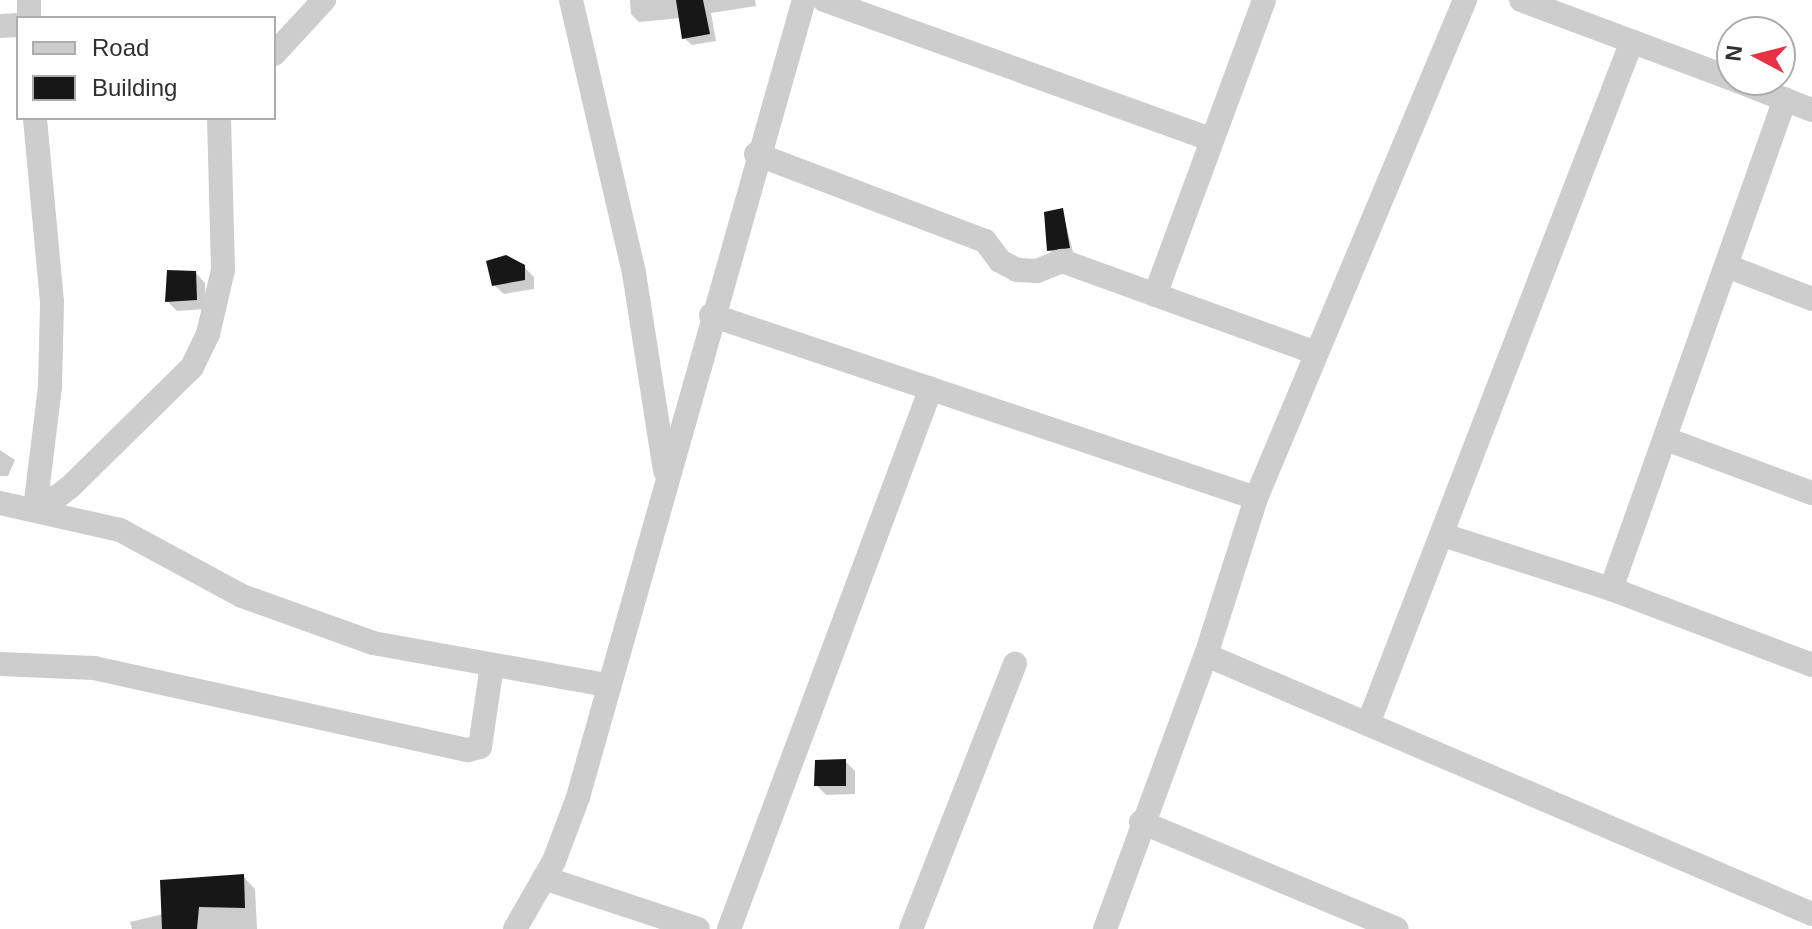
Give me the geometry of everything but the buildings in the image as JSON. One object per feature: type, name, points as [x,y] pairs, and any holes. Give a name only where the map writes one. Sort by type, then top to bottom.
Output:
[{"type":"street","points":[[276,52],[324,0]]},
{"type":"street","points":[[518,927],[544,878],[578,797],[606,685],[756,154],[804,0]]},
{"type":"street","points":[[824,0],[1210,139]]},
{"type":"street","points":[[1155,295],[1210,139],[1264,0]]},
{"type":"street","points":[[1105,929],[1141,822],[1206,655],[1256,498],[1314,352],[1465,0]]},
{"type":"street","points":[[1521,0],[1716,73]]},
{"type":"street","points":[[567,3],[634,273],[666,477]]},
{"type":"street","points":[[1368,724],[1632,41]]},
{"type":"street","points":[[1777,96],[1812,110]]},
{"type":"street","points":[[1611,589],[1785,99]]},
{"type":"street","points":[[35,120],[52,302],[50,386],[35,504]]},
{"type":"street","points":[[35,504],[57,497],[70,487],[192,367],[208,334],[223,270],[219,120]]},
{"type":"street","points":[[756,154],[985,241],[1000,261],[1017,270],[1037,271],[1062,261],[1314,352]]},
{"type":"street","points":[[1727,266],[1812,299]]},
{"type":"street","points":[[711,315],[1256,498]]},
{"type":"street","points":[[729,929],[931,388]]},
{"type":"street","points":[[1666,439],[1812,493]]},
{"type":"street","points":[[0,503],[35,504],[120,530],[242,596],[373,643],[606,685]]},
{"type":"street","points":[[1443,535],[1611,589],[1812,665]]},
{"type":"street","points":[[1206,655],[1812,914]]},
{"type":"street","points":[[0,664],[94,668],[468,750],[480,747],[492,665]]},
{"type":"street","points":[[911,929],[1015,664]]},
{"type":"street","points":[[1141,822],[1397,929]]},
{"type":"street","points":[[544,878],[698,929]]}]
